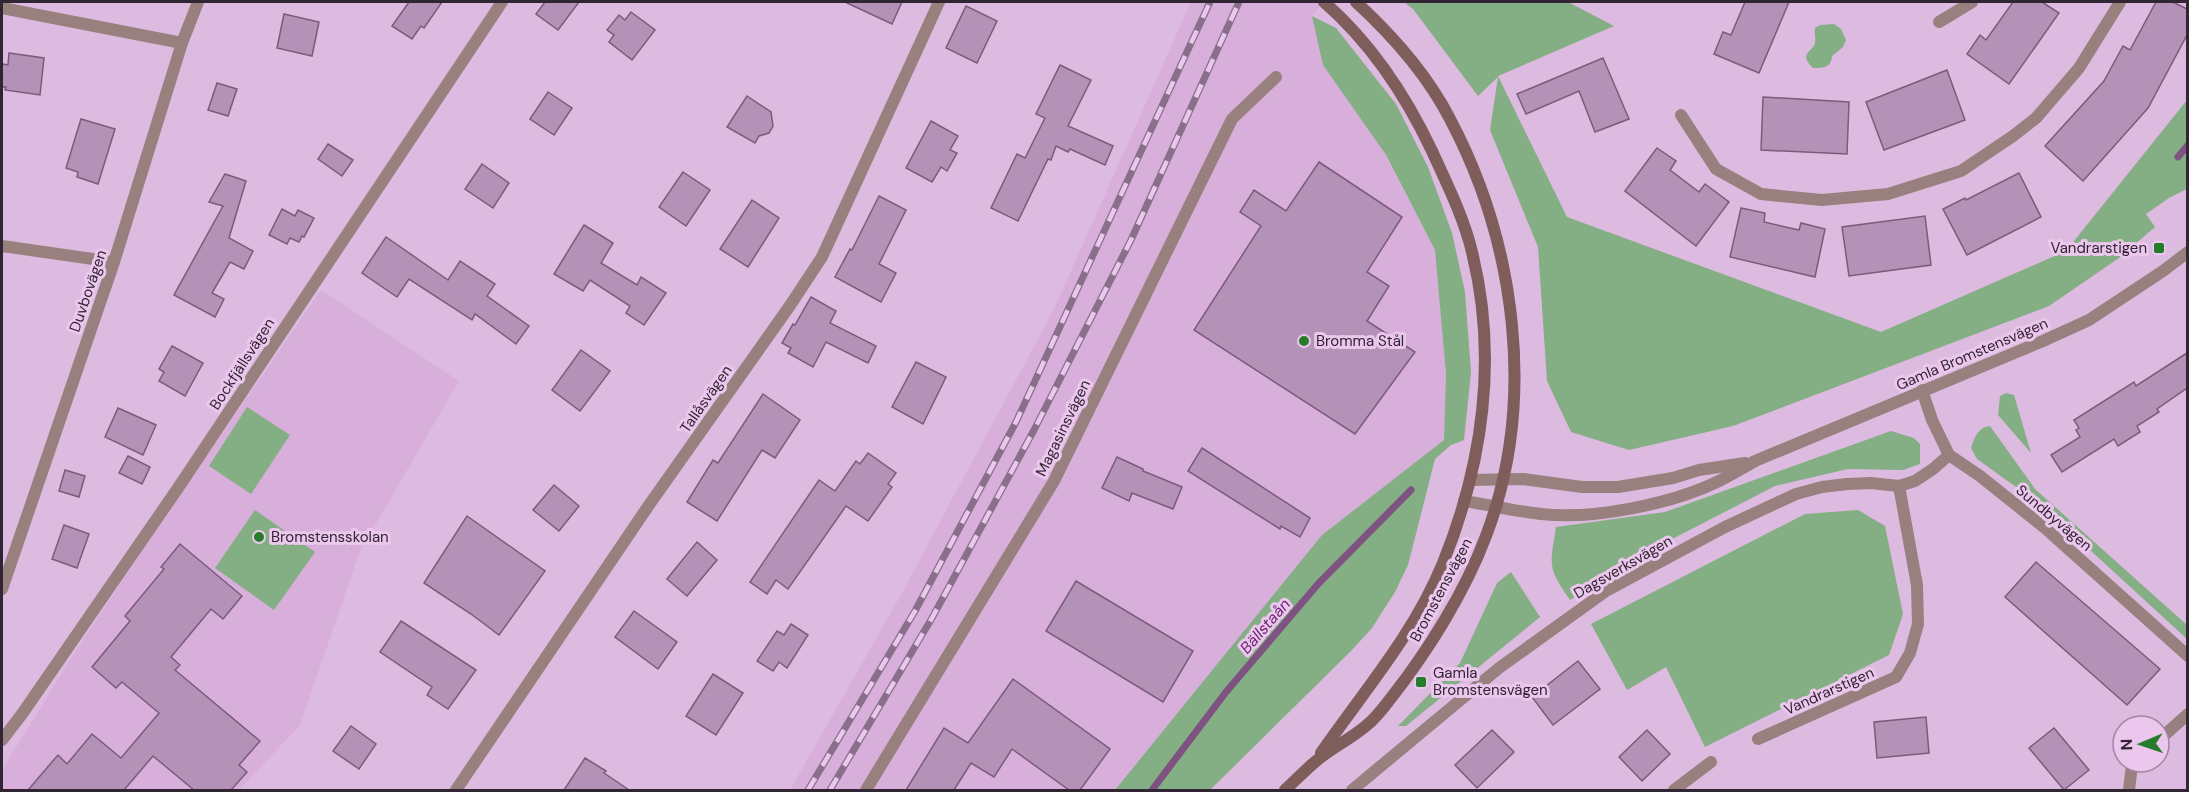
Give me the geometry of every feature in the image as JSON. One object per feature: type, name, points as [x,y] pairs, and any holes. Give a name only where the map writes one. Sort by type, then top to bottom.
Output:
[{"type":"street","name":"Duvbovägen","points":[[2,589],[114,262],[182,43],[198,2]]},
{"type":"street","name":"Bockfjällsvägen","points":[[2,740],[178,488],[502,2]]},
{"type":"street","name":"Tallåsvägen","points":[[456,790],[649,505],[818,264],[939,2]]},
{"type":"street","name":"Bromstensvägen","points":[[1285,790],[1315,761],[1368,724],[1421,657],[1444,620],[1477,557],[1496,506],[1503,479],[1512,416],[1514,355],[1509,293],[1492,218],[1476,174],[1450,117],[1420,72],[1386,29],[1356,2]]},
{"type":"street","points":[[1939,22],[1972,2]]},
{"type":"street","points":[[1681,115],[1716,169],[1761,194],[1822,200],[1888,194],[1961,171],[2036,118],[2079,68],[2121,2]]},
{"type":"street","name":"Bromstensvägen","points":[[1315,761],[1410,629],[1443,564],[1464,501],[1477,449],[1485,391],[1486,356],[1483,316],[1472,252],[1451,192],[1422,130],[1399,90],[1360,39],[1326,3]]},
{"type":"street","points":[[2,8],[182,43]]},
{"type":"street","name":"Magasinsvägen","points":[[866,790],[1054,481],[1232,119],[1276,77]]},
{"type":"street","points":[[2,246],[114,262]]},
{"type":"street","name":"Gamla Bromstensvägen","points":[[1464,501],[1540,514],[1568,516],[1637,507],[1673,498],[1717,482],[1755,461],[2089,320],[2163,271],[2187,252]]},
{"type":"street","name":"Sundbyvägen","points":[[1922,390],[1932,420],[1949,454],[2045,528],[2187,656]]},
{"type":"street","name":"Dagsverksvägen","points":[[1352,790],[1499,668],[1606,591],[1725,527],[1796,494],[1822,487],[1847,484],[1899,486],[1915,481],[1949,454]]},
{"type":"street","name":"Gamla Bromstensvägen","points":[[1470,480],[1545,481],[1582,487],[1617,487],[1755,461]]},
{"type":"street","name":"Vandrarstigen","points":[[1758,739],[1896,677],[1911,653],[1918,624],[1917,585],[1899,486]]},
{"type":"street","points":[[2171,729],[2187,714]]},
{"type":"street","points":[[1674,790],[1711,762]]},
{"type":"street","points":[[2129,790],[2131,774]]},
{"type":"shaded area","points":[[1191,2],[1323,2],[1312,16],[1435,250],[1446,374],[1444,440],[1322,535],[1115,790],[790,790],[898,600],[1053,311]]},
{"type":"shaded area","name":"Bromstensskolan","points":[[321,290],[459,381],[360,551],[300,725],[239,790],[2,790],[2,770],[75,652]]},
{"type":"green space","points":[[1404,2],[1568,2],[1614,26],[1498,76],[1567,217],[1881,332],[2066,251],[2187,100],[2187,189],[2146,214],[2155,227],[2119,258],[2049,306],[1733,426],[1629,450],[1571,432],[1547,381],[1538,247],[1490,130],[1498,77],[1478,96],[1413,9]]},
{"type":"green space","points":[[1312,16],[1336,28],[1396,104],[1428,167],[1452,233],[1465,292],[1471,372],[1464,440],[1451,445],[1435,459],[1408,565],[1395,592],[1372,628],[1350,652],[1210,790],[1115,790],[1322,535],[1444,440],[1446,374],[1435,250],[1386,155],[1323,65]]},
{"type":"green space","points":[[1834,24],[1841,29],[1846,40],[1843,47],[1832,56],[1828,65],[1813,68],[1806,56],[1815,43],[1815,28],[1820,25]]},
{"type":"green space","points":[[2006,393],[2014,395],[2031,453],[1998,415],[2000,396]]},
{"type":"green space","points":[[247,407],[290,435],[251,494],[209,466]]},
{"type":"green space","points":[[1990,426],[2035,489],[2187,625],[2187,639],[2041,505],[1977,459],[1971,448],[1974,440],[1979,431]]},
{"type":"green space","points":[[1891,431],[1914,438],[1920,444],[1920,464],[1903,470],[1848,469],[1775,486],[1647,552],[1570,600],[1557,580],[1552,566],[1556,527],[1665,512]]},
{"type":"green space","points":[[255,510],[315,552],[274,610],[215,568]]},
{"type":"green space","points":[[1858,510],[1885,526],[1903,614],[1889,655],[1705,747],[1666,667],[1627,690],[1591,624],[1805,514]]},
{"type":"green space","points":[[1511,572],[1540,617],[1406,726],[1398,726],[1460,663],[1497,583]]},
{"type":"building","points":[[409,2],[442,2],[424,28],[421,26],[412,39],[392,26]]},
{"type":"building","points":[[545,2],[579,2],[558,30],[536,14]]},
{"type":"building","points":[[845,2],[902,2],[892,24]]},
{"type":"building","points":[[1745,2],[1789,2],[1759,73],[1714,54],[1723,32],[1731,35]]},
{"type":"building","points":[[2013,2],[2042,2],[2059,13],[2009,84],[1967,54],[1980,35],[1986,40]]},
{"type":"building","points":[[2156,2],[2173,2],[2187,9],[2187,35],[2148,108],[2083,181],[2045,146],[2104,81],[2123,46],[2130,50]]},
{"type":"building","points":[[966,6],[997,21],[977,63],[946,48]]},
{"type":"building","points":[[631,12],[655,30],[632,60],[609,42],[614,35],[607,30],[619,15],[625,20]]},
{"type":"building","points":[[284,14],[319,22],[312,56],[277,48]]},
{"type":"building","points":[[9,53],[44,58],[40,95],[5,90],[6,87],[2,87],[2,64],[8,65]]},
{"type":"building","points":[[1603,58],[1629,119],[1595,132],[1579,91],[1526,114],[1517,94]]},
{"type":"building","points":[[1060,65],[1091,80],[1068,126],[1113,146],[1105,165],[1070,149],[1068,152],[1056,146],[1051,160],[1048,159],[1018,221],[991,208],[1017,154],[1025,158],[1045,118],[1036,114]]},
{"type":"building","points":[[1947,70],[1965,120],[1884,150],[1866,102]]},
{"type":"building","points":[[217,83],[237,89],[228,116],[208,110]]},
{"type":"building","points":[[548,92],[572,108],[554,135],[530,119]]},
{"type":"building","points":[[747,96],[771,112],[773,126],[769,133],[759,136],[755,143],[727,127]]},
{"type":"building","points":[[1763,97],[1849,102],[1847,154],[1761,150]]},
{"type":"building","points":[[81,119],[115,129],[98,184],[77,177],[78,172],[66,168]]},
{"type":"building","points":[[931,121],[958,136],[950,150],[957,153],[947,171],[941,167],[932,182],[906,168]]},
{"type":"building","points":[[328,144],[353,160],[342,176],[318,159]]},
{"type":"building","points":[[1657,148],[1676,161],[1670,170],[1699,192],[1705,184],[1729,202],[1696,246],[1625,191]]},
{"type":"building","name":"Bromma Stål","points":[[1319,162],[1402,217],[1367,272],[1389,286],[1367,321],[1415,352],[1355,434],[1194,330],[1261,226],[1240,212],[1254,190],[1286,211]]},
{"type":"building","points":[[482,164],[509,183],[493,208],[465,189]]},
{"type":"building","points":[[683,172],[710,190],[686,226],[659,207]]},
{"type":"building","points":[[2019,173],[2041,217],[1967,255],[1943,209]]},
{"type":"building","points":[[225,174],[246,181],[229,238],[253,251],[244,269],[230,262],[212,293],[224,299],[215,317],[174,295],[223,206],[209,202]]},
{"type":"building","points":[[879,196],[906,210],[879,264],[896,273],[881,302],[835,277],[850,249],[852,250]]},
{"type":"building","points":[[752,200],[779,218],[748,267],[720,249]]},
{"type":"building","points":[[1741,208],[1765,213],[1764,222],[1799,230],[1801,223],[1825,229],[1815,277],[1730,257]]},
{"type":"building","points":[[282,209],[295,216],[298,210],[314,218],[299,242],[290,238],[287,244],[269,235]]},
{"type":"building","points":[[1925,216],[1931,265],[1849,276],[1842,227]]},
{"type":"building","points":[[584,225],[613,243],[601,263],[637,285],[641,277],[666,293],[644,325],[626,313],[630,306],[590,280],[583,291],[554,274]]},
{"type":"building","points":[[386,237],[448,280],[460,261],[495,284],[487,296],[529,326],[516,344],[475,314],[472,320],[409,279],[397,297],[362,273]]},
{"type":"building","points":[[811,297],[836,311],[830,323],[876,346],[868,363],[826,342],[813,367],[788,353],[791,348],[782,343]]},
{"type":"building","points":[[172,346],[203,363],[185,396],[159,381],[164,372],[159,369]]},
{"type":"building","points":[[581,350],[610,371],[580,411],[552,390]]},
{"type":"building","points":[[2187,353],[2187,388],[2157,409],[2159,412],[2137,426],[2140,432],[2118,446],[2114,439],[2062,472],[2051,455],[2080,437],[2076,430],[2079,428],[2074,420],[2134,382],[2136,386]]},
{"type":"building","points":[[916,362],[946,377],[923,424],[892,407]]},
{"type":"building","points":[[763,394],[800,420],[775,458],[762,450],[717,521],[687,502],[713,460],[718,463]]},
{"type":"building","points":[[118,408],[156,425],[143,455],[105,437]]},
{"type":"building","points":[[1202,448],[1310,518],[1300,537],[1281,526],[1280,529],[1188,471]]},
{"type":"building","points":[[868,453],[896,473],[888,484],[892,487],[868,521],[846,506],[788,589],[776,580],[767,594],[750,582],[819,480],[835,491],[856,461],[860,464]]},
{"type":"building","points":[[128,456],[150,467],[142,484],[119,473]]},
{"type":"building","points":[[1117,457],[1143,471],[1182,487],[1173,509],[1132,493],[1129,501],[1102,488]]},
{"type":"building","points":[[65,470],[85,476],[79,497],[59,491]]},
{"type":"building","points":[[554,485],[579,506],[559,531],[533,510]]},
{"type":"building","points":[[467,516],[545,571],[499,635],[424,583]]},
{"type":"building","points":[[64,525],[89,534],[77,568],[52,559]]},
{"type":"building","points":[[697,542],[717,560],[687,596],[667,579]]},
{"type":"building","points":[[180,544],[242,596],[223,619],[211,609],[171,657],[180,665],[175,670],[260,741],[239,765],[247,772],[231,790],[194,790],[153,756],[124,790],[28,790],[58,755],[67,764],[92,734],[121,758],[159,713],[122,682],[116,688],[92,667],[130,621],[125,616],[164,569],[161,567]]},
{"type":"building","points":[[2036,562],[2160,669],[2127,705],[2005,597]]},
{"type":"building","points":[[1076,581],[1193,651],[1163,702],[1046,631]]},
{"type":"building","points":[[634,611],[677,642],[658,669],[615,637]]},
{"type":"building","points":[[401,621],[476,670],[448,709],[427,695],[432,687],[380,652]]},
{"type":"building","points":[[791,624],[808,635],[787,668],[779,662],[773,671],[757,661],[777,631],[784,635]]},
{"type":"building","points":[[1578,661],[1600,689],[1553,725],[1532,697]]},
{"type":"building","points":[[713,674],[743,693],[716,735],[686,716]]},
{"type":"building","points":[[1013,679],[1110,749],[1080,790],[1069,790],[1012,749],[994,777],[971,763],[954,790],[906,790],[944,728],[968,743]]},
{"type":"building","points":[[1926,717],[1929,753],[1877,758],[1874,722]]},
{"type":"building","points":[[351,726],[376,744],[359,769],[333,751]]},
{"type":"building","points":[[2054,728],[2089,770],[2064,790],[2029,748]]},
{"type":"building","points":[[1492,730],[1514,752],[1477,788],[1455,765]]},
{"type":"building","points":[[1647,730],[1670,754],[1642,781],[1619,757]]},
{"type":"building","points":[[585,758],[606,771],[604,773],[629,790],[564,790]]},
{"type":"waterway","name":"Bällstaån","points":[[2178,157],[2188,145]]},
{"type":"waterway","name":"Bällstaån","points":[[1152,790],[1226,692],[1318,584],[1411,490]]},
{"type":"railway","points":[[808,790],[915,611],[1016,422],[1210,2]]},
{"type":"railway","points":[[830,790],[932,618],[1034,430],[1131,240],[1239,2]]},
{"type":"place","name":"Vandrarstigen","points":[[2159,248]]},
{"type":"place","name":"Bromma Stål","points":[[1304,341]]},
{"type":"place","name":"Bromstensskolan","points":[[259,537]]},
{"type":"place","name":"Gamla Bromstensvägen","points":[[1421,682]]}]
